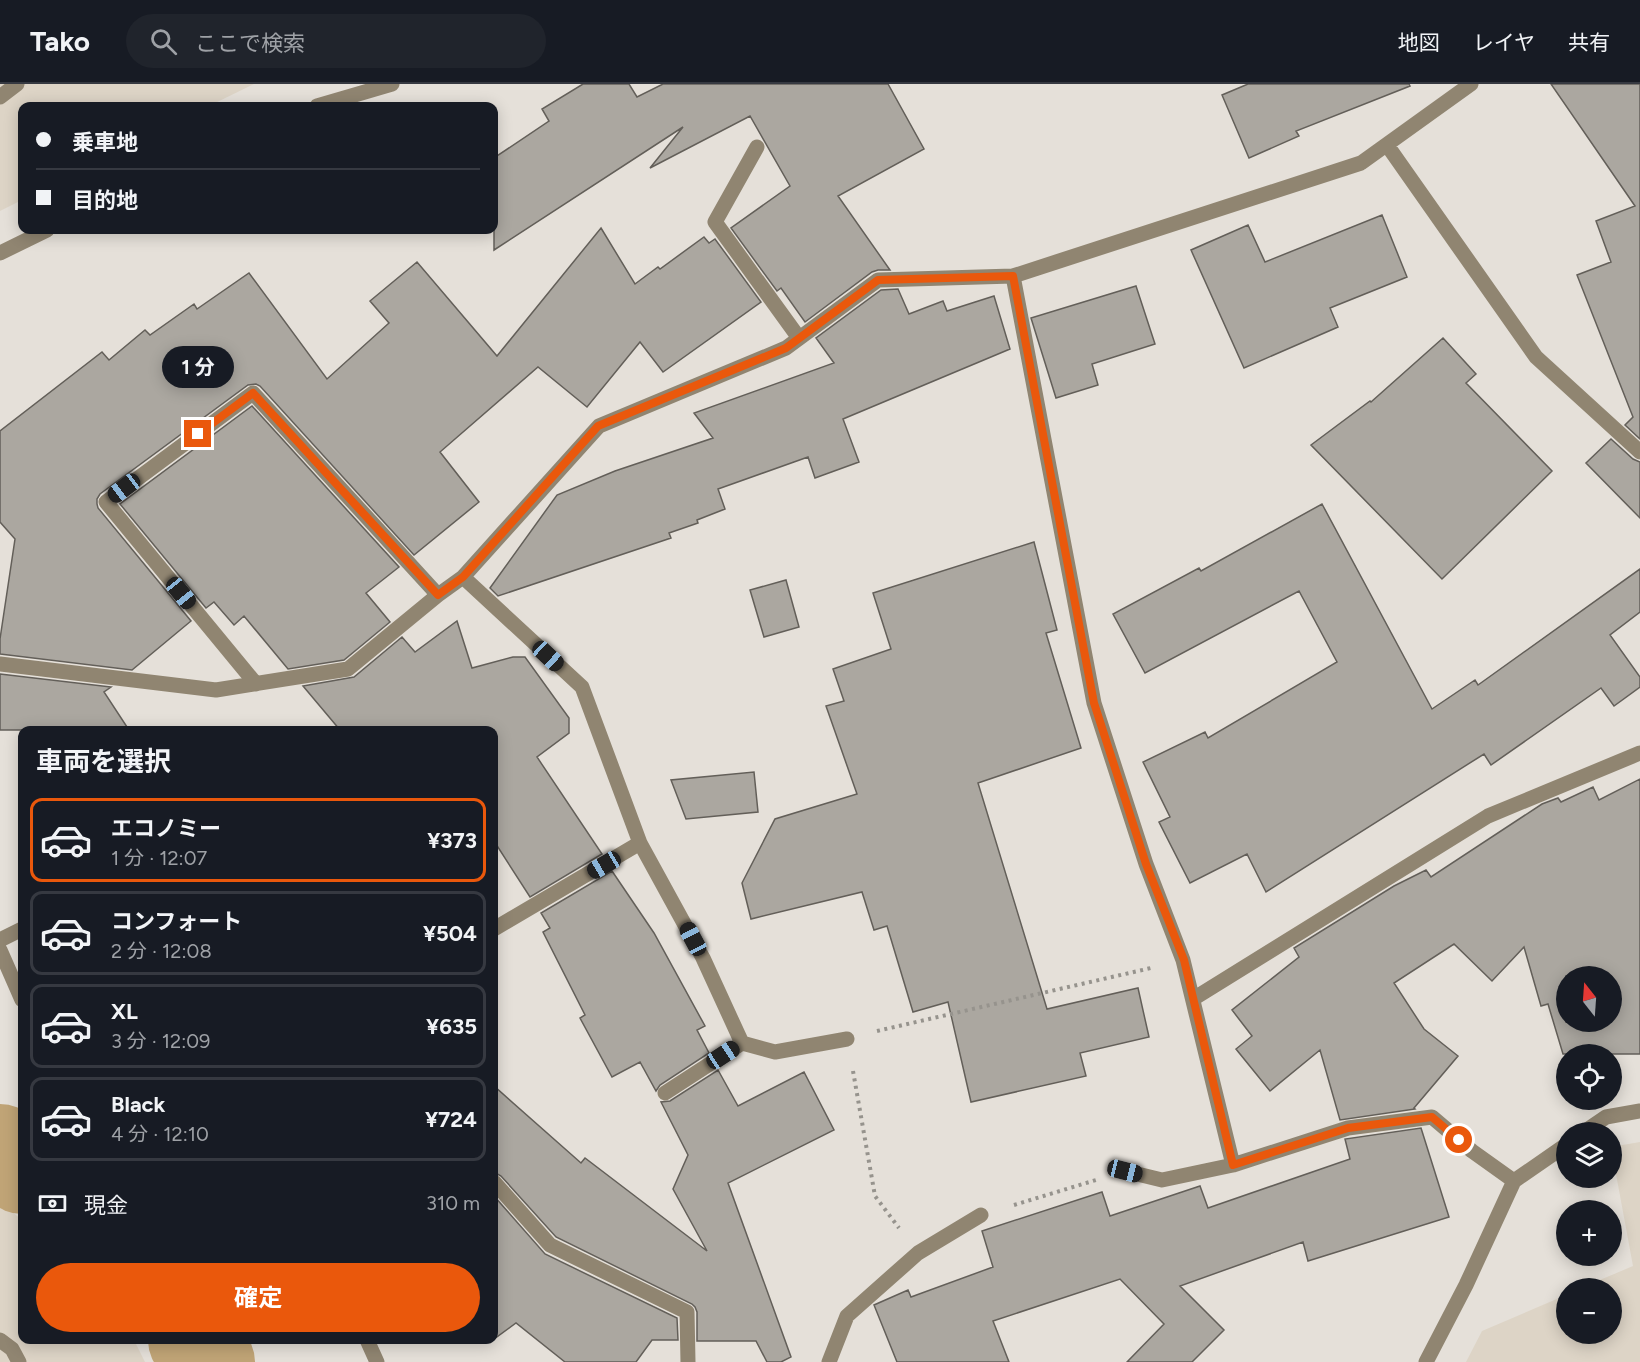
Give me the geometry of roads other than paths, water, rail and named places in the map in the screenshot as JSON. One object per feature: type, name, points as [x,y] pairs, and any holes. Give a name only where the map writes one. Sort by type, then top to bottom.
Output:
[{"type":"street","points":[[0,98],[17,84]]},
{"type":"street","points":[[331,102],[392,84]]},
{"type":"street","points":[[0,664],[216,690],[348,669],[463,577],[598,426],[786,348],[878,280],[1013,276],[1361,163],[1471,84]]},
{"type":"street","points":[[1387,145],[1536,357],[1640,452]]},
{"type":"street","points":[[757,147],[715,222],[799,339]]},
{"type":"street","points":[[0,253],[39,234]]},
{"type":"street","points":[[1013,276],[1094,703],[1146,864],[1184,960],[1233,1165]]},
{"type":"street","points":[[256,684],[106,502],[253,393],[438,595]]},
{"type":"street","points":[[463,577],[582,687],[640,843],[703,958],[742,1042],[775,1052],[847,1039]]},
{"type":"street","points":[[1193,999],[1488,816],[1640,753]]},
{"type":"street","points":[[498,927],[640,843]]},
{"type":"street","points":[[0,940],[18,931]]},
{"type":"street","points":[[0,950],[18,991]]},
{"type":"street","points":[[665,1093],[742,1042]]},
{"type":"street","points":[[1599,1122],[1606,1117],[1640,1111]]},
{"type":"street","points":[[1125,1171],[1162,1180],[1233,1165],[1348,1128],[1432,1117],[1472,1151],[1514,1181]]},
{"type":"street","points":[[1425,1362],[1466,1285],[1514,1181],[1556,1152]]},
{"type":"street","points":[[498,1186],[550,1245],[687,1312],[688,1362]]},
{"type":"street","points":[[829,1362],[847,1316],[918,1252],[981,1215]]},
{"type":"street","points":[[0,1340],[12,1349],[19,1362]]},
{"type":"street","points":[[370,1344],[377,1362]]},
{"type":"waterway","points":[[0,1148],[18,1166]]},
{"type":"waterway","points":[[196,1344],[208,1355],[211,1362]]}]
